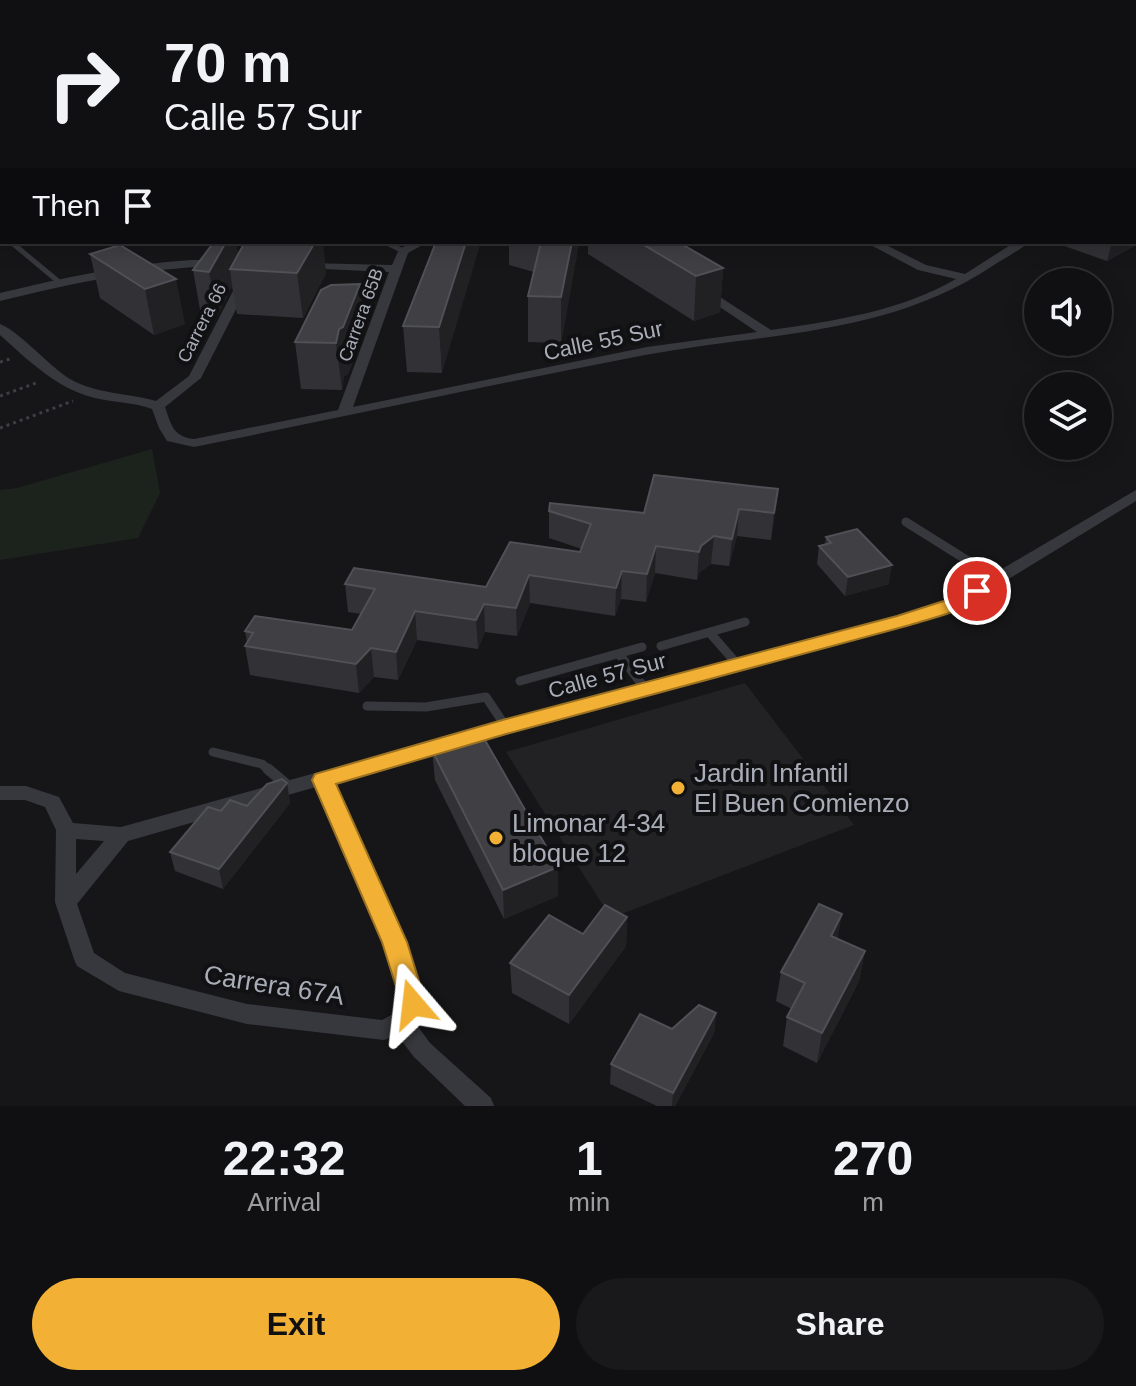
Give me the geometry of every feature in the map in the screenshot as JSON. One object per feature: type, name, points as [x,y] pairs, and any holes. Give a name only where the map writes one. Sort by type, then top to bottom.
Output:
[{"type":"street","name":"Carrera 66","points":[[158,406],[194,378],[253,264],[253,244]]},
{"type":"street","name":"Carrera 65B","points":[[345,410],[403,251],[418,244]]},
{"type":"street","points":[[875,244],[922,268],[964,277]]},
{"type":"street","name":"Calle 55 Sur","points":[[158,406],[170,437],[178,443],[194,443],[661,348],[831,323],[930,296],[951,287],[1020,244]]},
{"type":"street","points":[[0,297],[59,282],[171,262],[268,264]]},
{"type":"street","points":[[284,265],[396,269]]},
{"type":"street","points":[[694,284],[769,334]]},
{"type":"street","points":[[0,328],[57,376],[92,393],[140,399],[158,406]]},
{"type":"street","name":"Calle 57 Sur","points":[[66,830],[121,835],[478,741],[506,727],[903,621],[957,603],[1136,495]]},
{"type":"street","points":[[323,780],[394,942],[413,1004],[401,1021],[422,1050],[482,1106]]},
{"type":"street","points":[[0,793],[26,793],[52,802],[66,830]]},
{"type":"street","name":"Carrera 67A","points":[[66,830],[66,902],[85,959],[119,981],[247,1014],[384,1030],[401,1021]]},
{"type":"street","points":[[66,902],[121,835]]},
{"type":"lane","points":[[13,244],[59,282]]},
{"type":"lane","points":[[389,244],[403,251]]},
{"type":"lane","points":[[906,522],[997,579]]},
{"type":"lane","points":[[661,646],[745,622]]},
{"type":"lane","points":[[710,633],[737,664]]},
{"type":"lane","points":[[520,681],[642,647]]},
{"type":"lane","points":[[619,654],[646,690]]},
{"type":"lane","points":[[367,706],[426,707],[486,697],[506,727]]},
{"type":"lane","points":[[213,752],[262,764],[291,789]]},
{"type":"path","points":[[0,396],[57,376]]},
{"type":"path","points":[[0,428],[92,393]]},
{"type":"shaded area","points":[[152,449],[160,493],[138,538],[0,560],[0,490],[17,488]]},
{"type":"shaded area","name":"Jardin Infantil El Buen Comienzo","points":[[745,683],[854,825],[611,918],[506,752]]},
{"type":"building","points":[[212,244],[225,244],[209,272],[193,270]]},
{"type":"building","points":[[244,244],[314,244],[297,273],[230,269]]},
{"type":"building","points":[[435,244],[465,244],[439,327],[403,326]]},
{"type":"building","points":[[541,244],[572,244],[561,297],[528,296]]},
{"type":"building","points":[[642,244],[681,244],[723,268],[696,276]]},
{"type":"building","points":[[120,245],[176,279],[145,289],[90,254]]},
{"type":"building","points":[[360,284],[343,327],[339,329],[336,343],[295,342],[321,290],[331,285]]},
{"type":"building","points":[[654,475],[778,489],[774,513],[739,509],[732,539],[714,536],[701,546],[699,552],[656,546],[647,574],[622,571],[616,588],[529,575],[516,608],[484,604],[476,620],[415,611],[396,652],[371,648],[356,664],[245,646],[253,633],[245,631],[255,616],[352,630],[375,589],[345,584],[354,568],[486,587],[510,542],[580,552],[591,524],[549,511],[550,503],[644,513]]},
{"type":"building","points":[[857,529],[892,565],[848,577],[819,546],[831,543],[826,537]]},
{"type":"building","name":"Limonar 4-34 bloque 12","points":[[482,735],[558,867],[503,890],[432,750]]},
{"type":"building","points":[[282,779],[287,783],[219,869],[170,852],[208,807],[221,811],[230,800],[247,806],[267,784]]},
{"type":"building","points":[[819,904],[842,914],[831,936],[865,951],[822,1033],[787,1017],[805,983],[781,972]]},
{"type":"building","points":[[605,905],[627,917],[569,995],[510,963],[549,915],[583,934]]},
{"type":"building","points":[[699,1005],[716,1013],[673,1093],[611,1064],[640,1014],[672,1029]]},
{"type":"place","name":"Jardin Infantil El Buen Comienzo","points":[[678,788]]},
{"type":"place","name":"Limonar 4-34 bloque 12","points":[[496,838]]},
{"type":"route","points":[[413,1004],[394,942],[323,780],[506,727],[903,621],[957,603],[977,591]]}]
